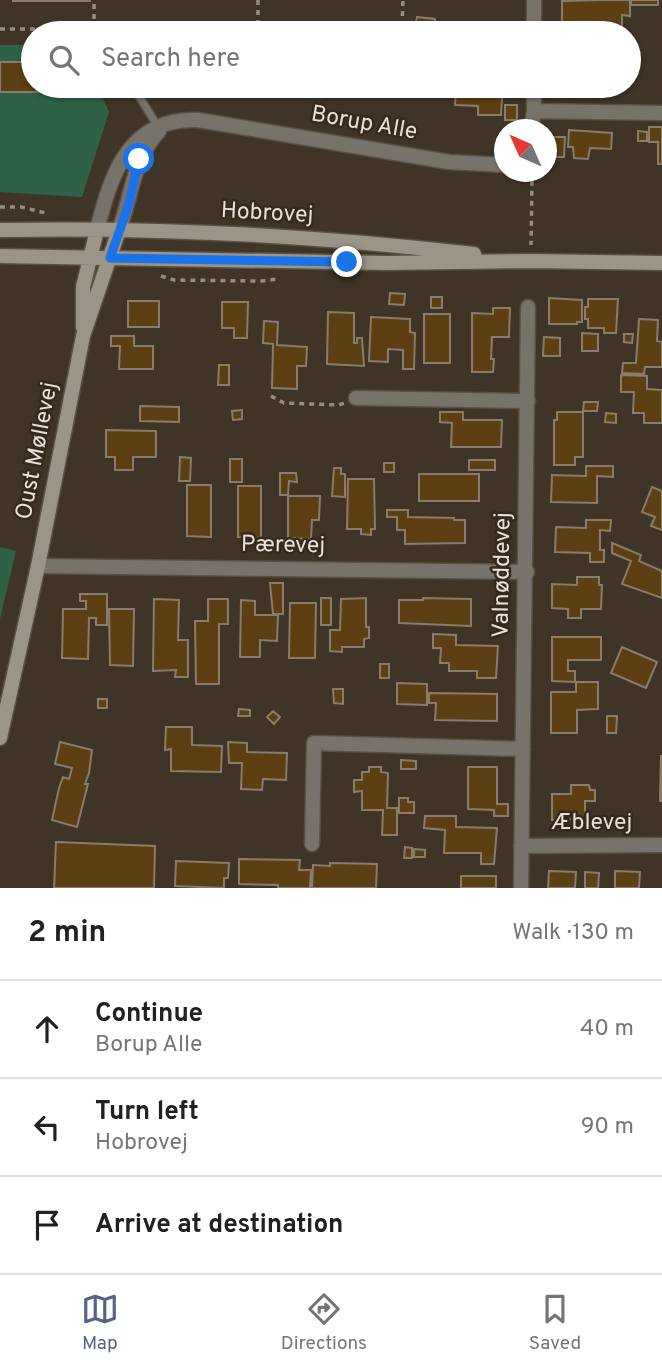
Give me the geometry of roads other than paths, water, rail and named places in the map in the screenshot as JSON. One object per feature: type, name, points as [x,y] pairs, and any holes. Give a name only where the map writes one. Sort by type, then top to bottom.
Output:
[{"type":"main road","name":"Hobrovej","points":[[0,230],[120,230],[386,244],[531,261]]},
{"type":"main road","name":"Oust Møllevej","points":[[83,336],[83,287],[97,230]]},
{"type":"main road","name":"Oust Møllevej","points":[[0,738],[38,566],[83,336],[120,230]]},
{"type":"main road","name":"Hobrovej","points":[[0,256],[387,263],[662,263]]},
{"type":"street","points":[[534,0],[534,21]]},
{"type":"street","points":[[533,119],[534,98]]},
{"type":"street","points":[[534,111],[662,113]]},
{"type":"street","name":"Borup Alle","points":[[97,230],[122,158],[131,145],[142,135],[175,121],[198,120],[449,162],[494,164]]},
{"type":"street","points":[[120,230],[139,159],[159,128]]},
{"type":"street","name":"Valnøddevej","points":[[521,888],[527,572],[528,307]]},
{"type":"street","points":[[356,398],[528,401]]},
{"type":"street","name":"Pærevej","points":[[38,566],[527,572]]},
{"type":"street","points":[[312,844],[314,743],[523,749]]},
{"type":"street","name":"Æblevej","points":[[522,846],[662,845]]},
{"type":"lane","points":[[140,98],[159,128]]}]
